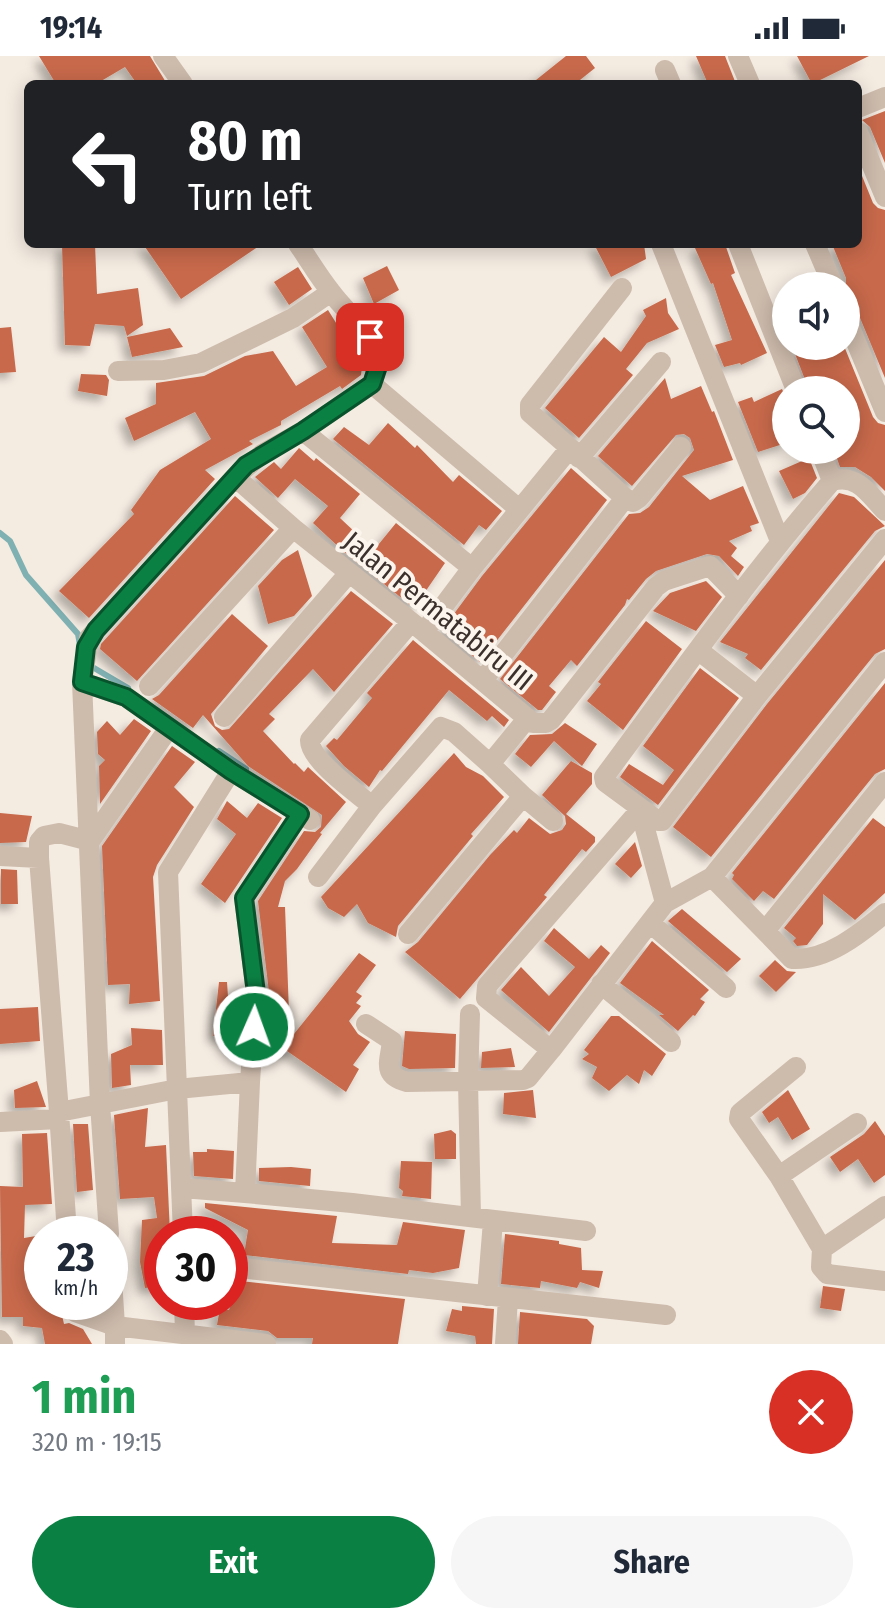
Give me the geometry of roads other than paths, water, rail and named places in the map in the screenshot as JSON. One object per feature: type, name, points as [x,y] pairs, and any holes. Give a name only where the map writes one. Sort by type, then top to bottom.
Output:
[{"type":"street","points":[[163,56],[180,80]]},
{"type":"street","points":[[738,56],[748,80]]},
{"type":"street","points":[[862,106],[885,97]]},
{"type":"street","points":[[862,142],[885,197]]},
{"type":"street","points":[[108,1216],[82,682],[86,647],[96,630],[235,477],[262,454],[303,431],[372,384],[379,363],[370,337],[331,292],[301,248]]},
{"type":"street","points":[[663,248],[780,541]]},
{"type":"street","points":[[740,248],[790,376]]},
{"type":"street","points":[[817,248],[827,272]]},
{"type":"street","points":[[622,288],[530,405],[530,413],[633,502],[681,447]]},
{"type":"street","points":[[118,371],[164,370],[201,363],[293,318],[331,292]]},
{"type":"street","points":[[860,352],[885,412]]},
{"type":"street","points":[[372,806],[318,760],[309,745],[310,740],[472,568],[519,509],[661,362]]},
{"type":"street","points":[[372,384],[519,509]]},
{"type":"street","points":[[303,431],[472,568]]},
{"type":"street","points":[[825,464],[832,481]]},
{"type":"street","name":"Jalan Permatabiru III","points":[[235,477],[293,528],[483,680],[526,720],[540,724],[551,720],[656,587],[664,581],[710,566],[739,596]]},
{"type":"street","points":[[885,511],[855,481],[845,477],[832,481],[780,541],[604,777],[605,782],[640,810],[662,821],[757,696],[885,539]]},
{"type":"street","points":[[483,680],[625,498]]},
{"type":"street","points":[[149,686],[293,528]]},
{"type":"street","points":[[224,717],[349,573]]},
{"type":"street","points":[[698,650],[757,696]]},
{"type":"street","points":[[366,1024],[392,1041],[388,1066],[397,1079],[407,1082],[468,1082],[526,1079],[665,903],[712,877],[885,662]]},
{"type":"street","points":[[82,682],[126,697],[231,771],[305,818],[244,898],[256,993],[245,1193]]},
{"type":"street","points":[[490,764],[526,720]]},
{"type":"street","points":[[318,877],[372,806],[441,727],[454,732],[553,821]]},
{"type":"street","points":[[90,841],[169,728]]},
{"type":"street","points":[[183,1216],[168,872],[231,771]]},
{"type":"street","points":[[765,931],[885,782]]},
{"type":"street","points":[[408,934],[523,796]]},
{"type":"street","points":[[640,810],[665,903]]},
{"type":"street","points":[[551,1050],[486,998],[487,986],[640,810]]},
{"type":"street","points":[[66,1216],[39,842],[44,836],[59,833],[90,841]]},
{"type":"street","points":[[0,856],[39,858]]},
{"type":"street","points":[[712,877],[792,959],[806,960],[835,948],[885,913]]},
{"type":"street","points":[[650,923],[726,988]]},
{"type":"street","points":[[601,984],[671,1042]]},
{"type":"street","points":[[470,1014],[471,1217]]},
{"type":"street","points":[[796,1067],[738,1116],[779,1176],[822,1249],[821,1267],[827,1274],[885,1281]]},
{"type":"street","points":[[0,1122],[59,1115],[177,1089],[250,1082]]},
{"type":"street","points":[[779,1176],[857,1123]]},
{"type":"street","points":[[182,1188],[586,1231]]},
{"type":"street","points":[[822,1249],[885,1206]]},
{"type":"street","points":[[487,1296],[493,1221]]},
{"type":"street","points":[[248,1269],[666,1315]]},
{"type":"street","points":[[505,1344],[508,1299]]},
{"type":"street","points":[[89,1320],[115,1335],[185,1334],[266,1344]]},
{"type":"street","points":[[185,1320],[185,1334]]},
{"type":"waterway","points":[[0,533],[10,541],[26,575],[78,634],[80,645]]},
{"type":"waterway","points":[[89,665],[128,688]]},
{"type":"waterway","points":[[219,751],[246,769]]}]
